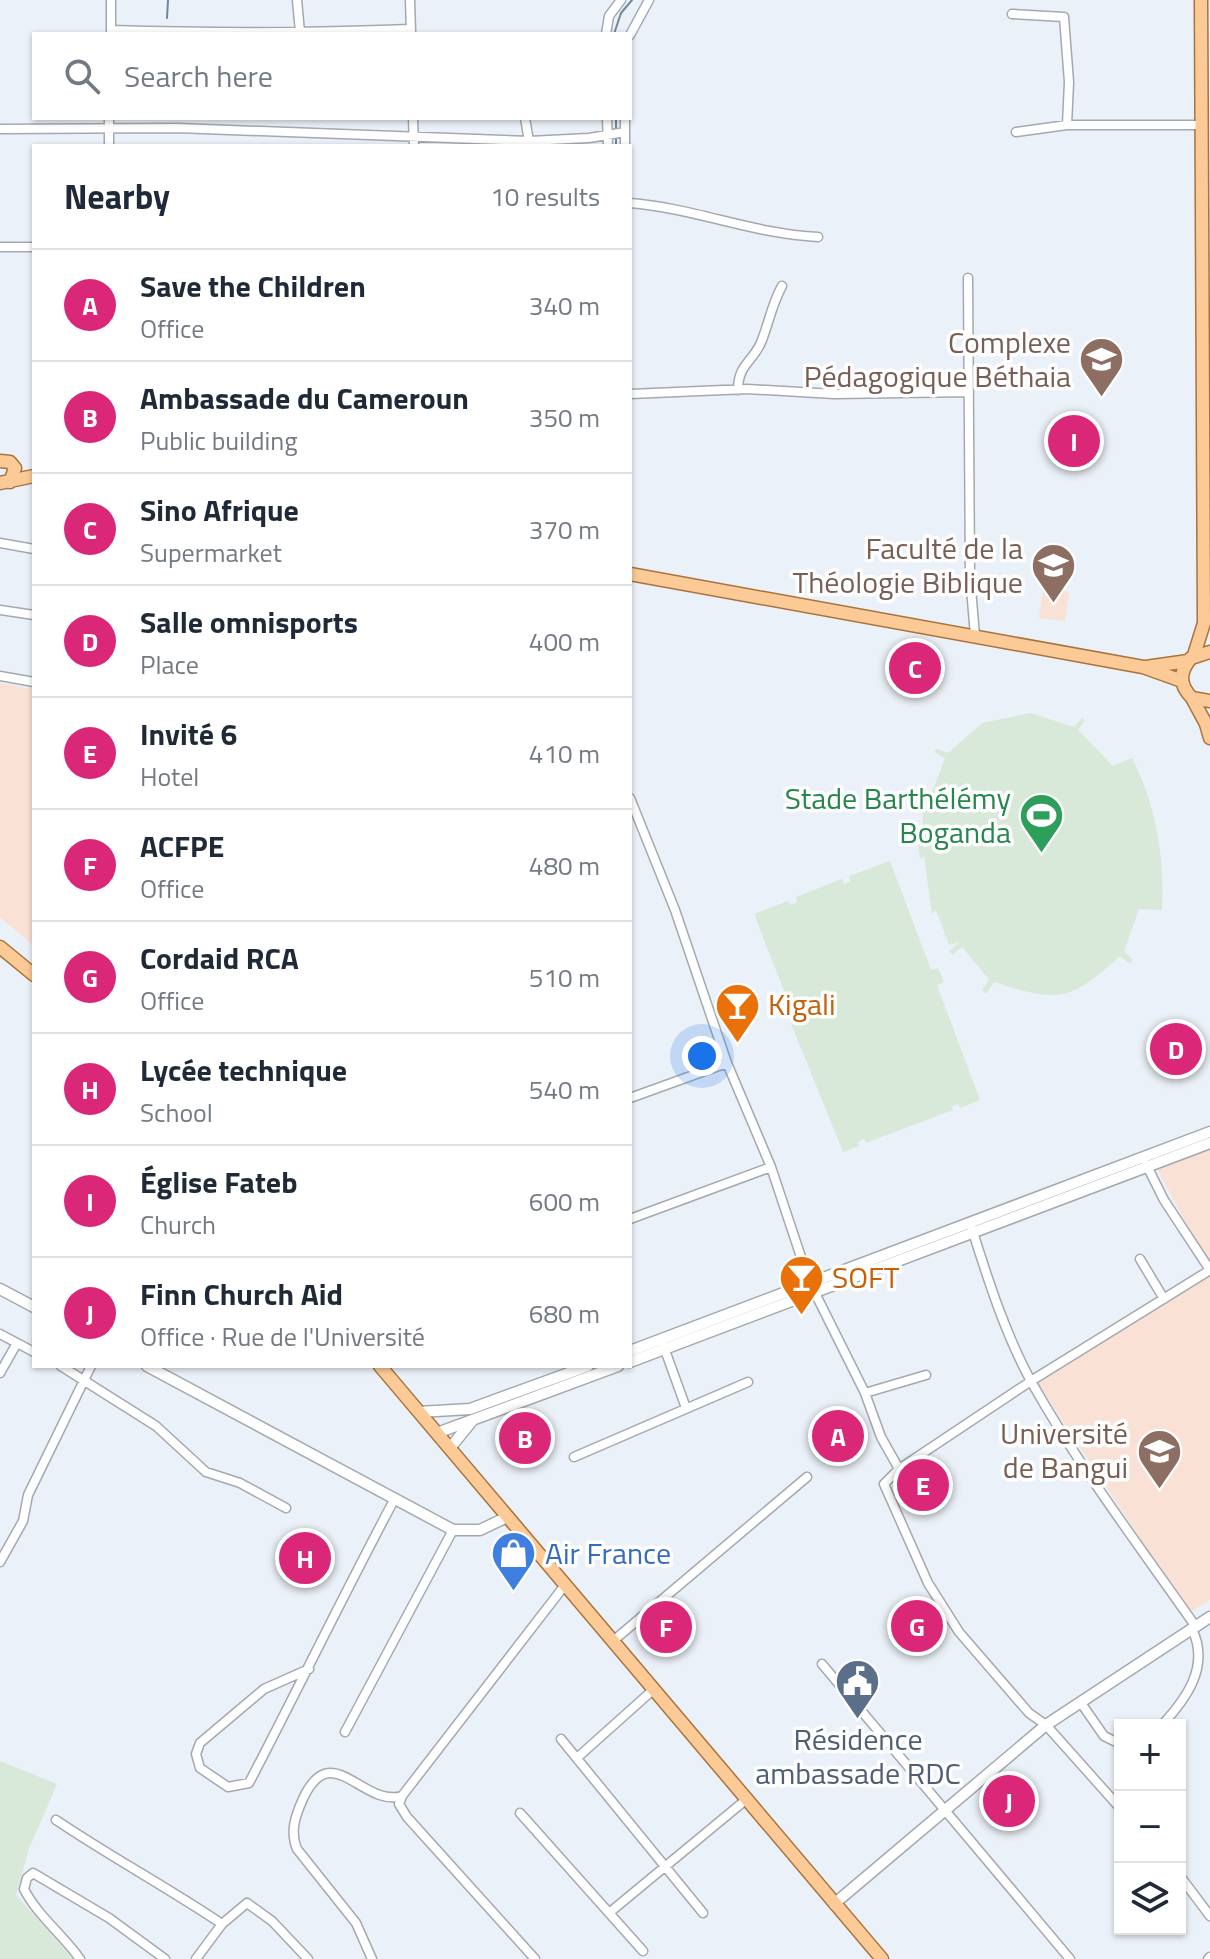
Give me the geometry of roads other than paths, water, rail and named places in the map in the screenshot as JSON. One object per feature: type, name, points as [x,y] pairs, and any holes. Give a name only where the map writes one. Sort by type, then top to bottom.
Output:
[{"type":"main road","points":[[1201,0],[1206,290],[1204,623],[1210,640]]},
{"type":"main road","points":[[5,461],[32,473]]},
{"type":"main road","points":[[4,484],[15,476],[5,461]]},
{"type":"main road","points":[[4,484],[32,475]]},
{"type":"main road","points":[[632,574],[1143,667],[1182,681],[1208,719],[1210,738]]},
{"type":"main road","points":[[1182,681],[1204,623]]},
{"type":"main road","points":[[1143,667],[1210,652]]},
{"type":"main road","points":[[1192,698],[1210,701]]},
{"type":"main road","points":[[0,947],[32,971]]},
{"type":"main road","points":[[382,1368],[882,1959]]},
{"type":"street","points":[[111,0],[111,32],[412,31],[410,0]]},
{"type":"street","points":[[297,0],[300,32]]},
{"type":"street","points":[[606,32],[609,16],[621,0]]},
{"type":"street","points":[[632,32],[649,0]]},
{"type":"street","points":[[1012,14],[1064,17],[1069,82],[1067,125]]},
{"type":"street","points":[[109,120],[109,144]]},
{"type":"street","points":[[413,120],[413,142]]},
{"type":"street","points":[[525,120],[529,141]]},
{"type":"street","points":[[607,120],[608,144]]},
{"type":"street","points":[[625,120],[625,144]]},
{"type":"street","points":[[1016,132],[1067,125],[1202,125]]},
{"type":"street","points":[[0,129],[109,129],[413,142],[529,141],[625,132]]},
{"type":"street","points":[[632,203],[682,209],[738,226],[818,237]]},
{"type":"street","points":[[0,247],[32,247]]},
{"type":"street","points":[[968,278],[970,576],[975,636]]},
{"type":"street","points":[[738,390],[739,371],[762,342],[773,301],[782,286]]},
{"type":"street","points":[[632,394],[738,390],[834,394],[969,392]]},
{"type":"street","points":[[0,543],[32,549]]},
{"type":"street","points":[[0,610],[32,615]]},
{"type":"street","points":[[0,676],[32,682]]},
{"type":"street","points":[[632,803],[675,910],[727,1063],[771,1167],[809,1281],[865,1393],[881,1437],[899,1469]]},
{"type":"street","points":[[632,1097],[727,1063]]},
{"type":"street","points":[[632,1351],[663,1345],[814,1293],[1210,1132]]},
{"type":"street","points":[[1145,1161],[1210,1143]]},
{"type":"street","points":[[1114,1801],[1046,1725],[1029,1713],[959,1632],[928,1583],[884,1488],[886,1479],[899,1469],[1031,1381],[1210,1270],[1170,1210],[1145,1161]]},
{"type":"street","points":[[632,1218],[771,1167]]},
{"type":"street","points":[[632,1361],[809,1281],[971,1228]]},
{"type":"street","points":[[971,1228],[987,1276],[1031,1381],[1104,1496],[1194,1628],[1200,1662],[1198,1673],[1168,1719]]},
{"type":"street","points":[[1140,1259],[1164,1299]]},
{"type":"street","points":[[0,1289],[32,1306]]},
{"type":"street","points":[[0,1334],[32,1351]]},
{"type":"street","points":[[0,1373],[17,1343]]},
{"type":"street","points":[[663,1345],[686,1408]]},
{"type":"street","points":[[65,1368],[156,1426],[206,1472],[240,1483],[286,1508]]},
{"type":"street","points":[[0,1562],[23,1521],[28,1495],[90,1368]]},
{"type":"street","points":[[151,1368],[453,1530],[480,1530],[507,1517]]},
{"type":"street","points":[[419,1412],[470,1409],[583,1368]]},
{"type":"street","points":[[437,1433],[612,1368]]},
{"type":"street","points":[[865,1393],[926,1375]]},
{"type":"street","points":[[574,1457],[748,1382]]},
{"type":"street","points":[[450,1448],[477,1417]]},
{"type":"street","points":[[613,1641],[807,1477]]},
{"type":"street","points":[[309,1669],[264,1689],[200,1743],[196,1754],[200,1768],[228,1787],[249,1783],[309,1669],[335,1610],[394,1500]]},
{"type":"street","points":[[345,1732],[453,1530]]},
{"type":"street","points":[[535,1959],[407,1817],[399,1804],[402,1796],[565,1585]]},
{"type":"street","points":[[834,1904],[1046,1725],[1210,1617]]},
{"type":"street","points":[[822,1664],[1070,1959]]},
{"type":"street","points":[[578,1757],[654,1689]]},
{"type":"street","points":[[1081,1703],[1104,1736],[1114,1741]]},
{"type":"street","points":[[561,1739],[703,1913]]},
{"type":"street","points":[[372,1959],[356,1923],[297,1849],[293,1838],[294,1822],[303,1797],[318,1778],[330,1771],[343,1773],[375,1794],[391,1799],[402,1796]]},
{"type":"street","points":[[609,1913],[748,1798]]},
{"type":"street","points":[[520,1813],[643,1951]]},
{"type":"street","points":[[56,1820],[121,1864],[157,1880],[222,1924]]},
{"type":"street","points":[[80,1959],[60,1931],[30,1901],[24,1889],[27,1878],[33,1873],[109,1918],[165,1959]]},
{"type":"street","points":[[1186,1884],[1210,1916]]},
{"type":"street","points":[[196,1959],[222,1924],[247,1903],[272,1921],[308,1959]]},
{"type":"waterway","points":[[167,18],[168,0]]},
{"type":"waterway","points":[[615,32],[621,13],[632,0]]},
{"type":"waterway","points":[[616,120],[616,129]]},
{"type":"waterway","points":[[616,135],[616,144]]},
{"type":"place","name":"Complexe Pédagogique Béthaia","points":[[1102,399]]},
{"type":"place","name":"Église Fateb","points":[[1074,441]]},
{"type":"place","name":"Faculté de la Théologie Biblique","points":[[1054,605]]},
{"type":"place","name":"Sino Afrique","points":[[915,668]]},
{"type":"place","name":"Stade Barthélémy Boganda","points":[[1042,855]]},
{"type":"place","name":"Kigali","points":[[737,1044]]},
{"type":"place","name":"Salle omnisports","points":[[1176,1049]]},
{"type":"place","name":"SOFT","points":[[801,1317]]},
{"type":"place","name":"Save the Children","points":[[838,1436]]},
{"type":"place","name":"Ambassade du Cameroun","points":[[525,1438]]},
{"type":"place","name":"Invité 6","points":[[923,1485]]},
{"type":"place","name":"Université de Bangui","points":[[1159,1490]]},
{"type":"place","name":"Lycée technique","points":[[305,1558]]},
{"type":"place","name":"Air France","points":[[514,1593]]},
{"type":"place","name":"Cordaid RCA","points":[[917,1626]]},
{"type":"place","name":"ACFPE","points":[[666,1627]]},
{"type":"place","name":"Résidence ambassade RDC","points":[[858,1721]]},
{"type":"place","name":"Finn Church Aid","points":[[1009,1801]]}]
